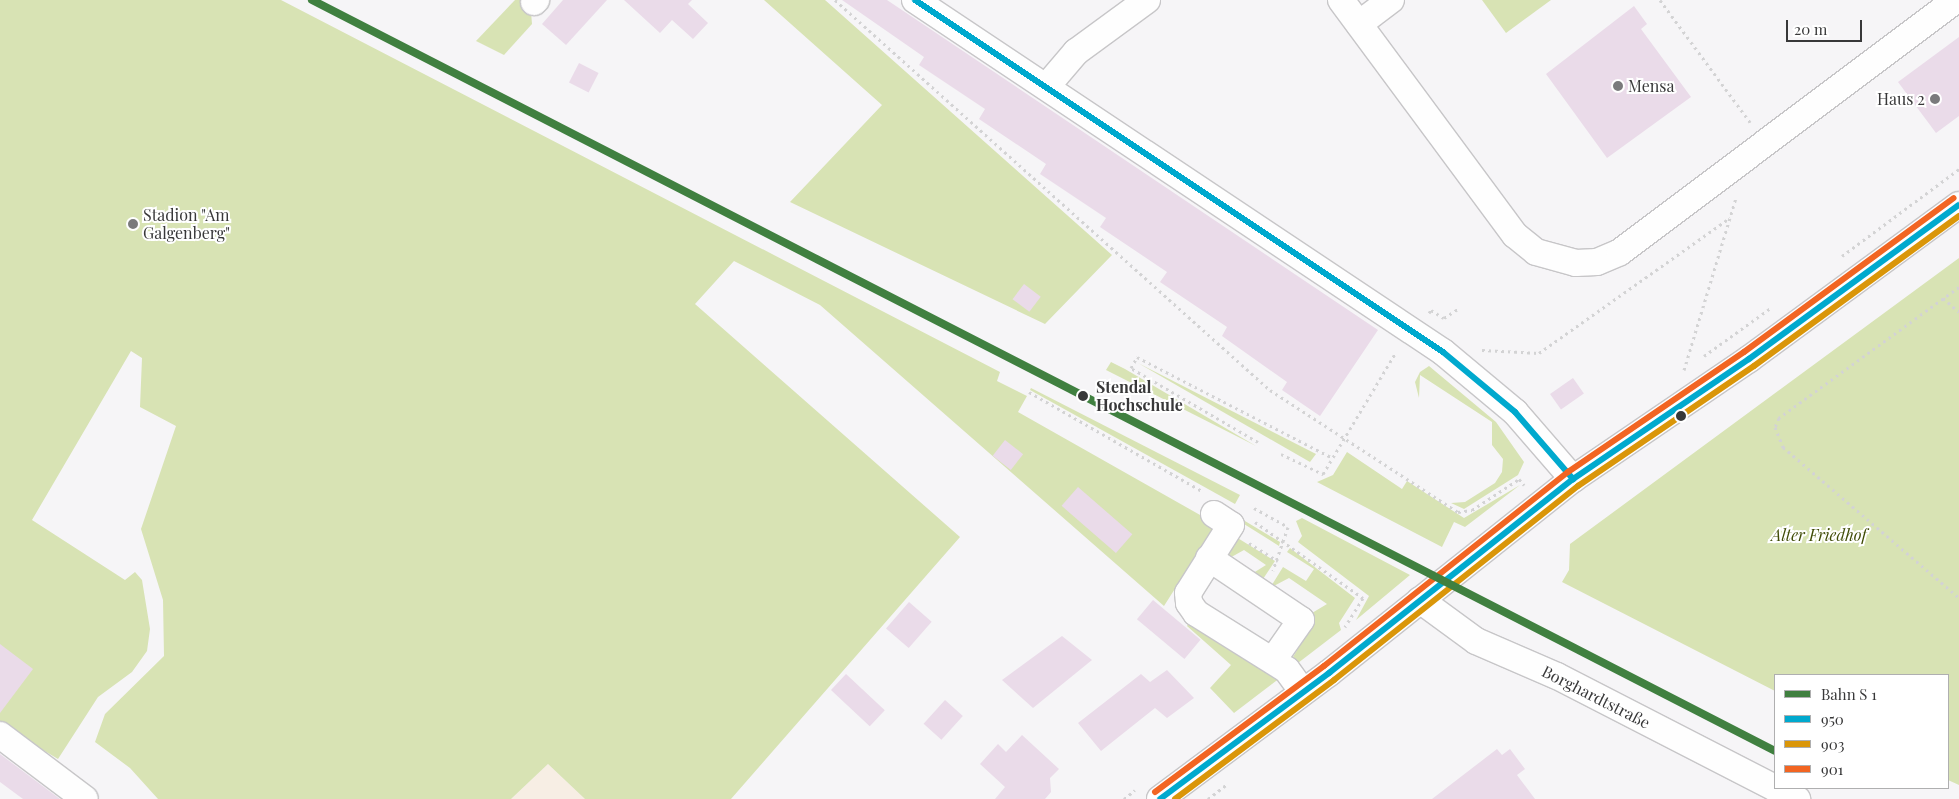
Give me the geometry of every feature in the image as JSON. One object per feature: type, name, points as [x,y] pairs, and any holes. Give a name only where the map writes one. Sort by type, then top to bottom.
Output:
[{"type":"street","points":[[915,0],[1047,86],[1443,352],[1515,412],[1573,479]]},
{"type":"street","points":[[1047,86],[1076,52],[1146,0]]},
{"type":"street","points":[[1341,0],[1515,235],[1536,252],[1558,260],[1597,262],[1620,252],[1956,0]]},
{"type":"street","points":[[1359,24],[1392,0]]},
{"type":"street","points":[[1160,799],[1303,692],[1573,479],[1749,358],[1959,205]]},
{"type":"street","points":[[1214,514],[1231,525],[1188,593],[1189,603],[1196,613],[1274,660],[1303,692]]},
{"type":"street","points":[[1209,558],[1301,620],[1274,660]]},
{"type":"street","name":"Borghardtstraße","points":[[1420,600],[1483,645],[1557,676],[1774,787]]},
{"type":"street","points":[[0,735],[86,799]]},
{"type":"street","name":"Borghardtstraße","points":[[1777,789],[1797,799]]},
{"type":"path","points":[[835,0],[1270,390],[1344,440],[1365,447],[1458,512],[1472,510],[1519,479],[1528,490]]},
{"type":"path","points":[[1660,0],[1757,149],[1730,218],[1684,370]]},
{"type":"path","points":[[1478,350],[1539,353],[1730,218]]},
{"type":"path","points":[[1959,286],[1779,418],[1775,426],[1783,447],[1959,598]]},
{"type":"path","points":[[1944,298],[1959,312]]},
{"type":"path","points":[[1434,322],[1425,318],[1431,310],[1444,318],[1458,309]]},
{"type":"path","points":[[1281,454],[1323,474],[1398,349]]},
{"type":"path","points":[[1258,442],[1131,368],[1137,357],[1333,458]]},
{"type":"path","points":[[1254,508],[1288,527],[1278,561],[1261,592]]},
{"type":"path","points":[[1247,541],[1278,561]]},
{"type":"path","points":[[1208,799],[1236,777]]},
{"type":"shaded area","points":[[548,764],[585,799],[511,799]]},
{"type":"green space","points":[[0,0],[281,0],[1000,372],[997,381],[1027,396],[1018,412],[1216,524],[1164,606],[820,305],[734,261],[695,304],[960,537],[731,799],[585,799],[548,764],[511,799],[158,799],[130,768],[95,742],[105,714],[164,656],[163,600],[141,529],[176,426],[140,407],[142,358],[131,351],[32,520],[125,580],[135,572],[142,580],[150,629],[147,651],[132,672],[98,697],[58,759],[13,732],[0,751]]},
{"type":"green space","points":[[515,0],[530,0],[532,24],[504,55],[476,41]]},
{"type":"green space","points":[[764,0],[825,0],[1112,255],[1045,324],[790,202],[882,105]]},
{"type":"green space","points":[[1482,0],[1551,0],[1506,33]]},
{"type":"green space","name":"Alter Friedhof","points":[[1959,258],[1959,785],[1949,780],[1949,674],[1774,674],[1774,690],[1562,582],[1569,570],[1570,544]]},
{"type":"green space","points":[[1111,362],[1125,369],[1256,446],[1106,370]]},
{"type":"green space","points":[[1138,363],[1316,454],[1310,462]]},
{"type":"green space","points":[[1429,366],[1496,422],[1524,462],[1518,475],[1464,509],[1451,503],[1465,502],[1495,483],[1502,472],[1503,459],[1492,445],[1492,422],[1420,375],[1419,398],[1415,382],[1420,372]]},
{"type":"green space","points":[[1031,388],[1240,495],[1235,504],[1030,390]]},
{"type":"green space","points":[[1347,452],[1402,489],[1407,481],[1464,518],[1520,485],[1465,527],[1454,522],[1442,547],[1317,482],[1333,475]]},
{"type":"green space","points":[[1240,518],[1280,542],[1279,546],[1244,524],[1236,537],[1275,561],[1261,582],[1250,575],[1266,565],[1244,550],[1226,560],[1224,552]]},
{"type":"green space","points":[[1302,518],[1410,575],[1356,620],[1369,596],[1298,542],[1302,536],[1296,521]]},
{"type":"green space","points":[[1290,548],[1355,598],[1339,623],[1341,630],[1298,663],[1293,657],[1315,620],[1312,613],[1327,604],[1289,578],[1270,588],[1283,567],[1306,581],[1314,569],[1287,552]]},
{"type":"green space","points":[[1191,619],[1280,678],[1234,713],[1210,688],[1231,665],[1187,626]]},
{"type":"building","points":[[563,0],[607,0],[566,45],[542,24]]},
{"type":"building","points":[[624,0],[692,0],[688,4],[708,23],[693,39],[672,20],[660,33]]},
{"type":"building","points":[[842,0],[887,0],[1378,330],[1320,416],[1282,390],[1287,382],[1222,336],[1227,327],[1160,282],[1167,272],[1100,227],[1106,218],[1040,174],[1046,164],[979,119],[985,109],[919,65],[924,57]]},
{"type":"building","name":"Mensa","points":[[1634,6],[1647,24],[1641,29],[1691,97],[1607,158],[1546,74]]},
{"type":"building","name":"Haus 2","points":[[1959,37],[1959,116],[1936,133],[1898,82]]},
{"type":"building","points":[[579,63],[599,73],[589,93],[569,83]]},
{"type":"building","points":[[1024,284],[1041,297],[1029,312],[1013,299]]},
{"type":"building","points":[[1573,378],[1584,394],[1561,410],[1550,394]]},
{"type":"building","points":[[1005,440],[1023,454],[1011,470],[993,456]]},
{"type":"building","points":[[1078,487],[1132,534],[1116,553],[1062,506]]},
{"type":"building","points":[[1153,600],[1200,640],[1184,659],[1137,619]]},
{"type":"building","points":[[909,602],[932,622],[909,648],[886,628]]},
{"type":"building","points":[[1062,636],[1092,660],[1033,708],[1002,680]]},
{"type":"building","points":[[0,644],[33,669],[0,713]]},
{"type":"building","points":[[1167,670],[1194,698],[1167,718],[1155,708],[1101,751],[1078,723],[1141,674],[1150,682]]},
{"type":"building","points":[[846,674],[885,710],[870,726],[831,690]]},
{"type":"building","points":[[945,700],[963,716],[941,740],[924,724]]},
{"type":"building","points":[[1022,735],[1059,769],[1050,778],[1051,792],[1045,799],[995,799],[1005,787],[980,764],[998,744],[1006,752]]},
{"type":"building","points":[[1497,749],[1502,755],[1510,749],[1525,769],[1517,775],[1535,799],[1432,799]]},
{"type":"building","points":[[0,754],[60,799],[23,799],[0,782]]},
{"type":"transit line","points":[[312,0],[1774,750]]},
{"type":"transit line","name":"950","points":[[915,0],[1443,352],[1515,412],[1573,479]]},
{"type":"transit line","name":"901","points":[[1155,792],[1324,666],[1568,472],[1744,352],[1954,198]]},
{"type":"transit line","name":"950","points":[[1160,799],[1329,673],[1573,479],[1749,359],[1959,205]]},
{"type":"transit line","name":"903","points":[[1175,799],[1334,680],[1578,486],[1754,366],[1959,216]]},
{"type":"place","name":"Mensa","points":[[1618,86]]},
{"type":"place","name":"Haus 2","points":[[1935,99]]},
{"type":"place","name":"Stadion \"Am Galgenberg\"","points":[[133,224]]},
{"type":"place","name":"Stendal Hochschule","points":[[1083,396]]}]
